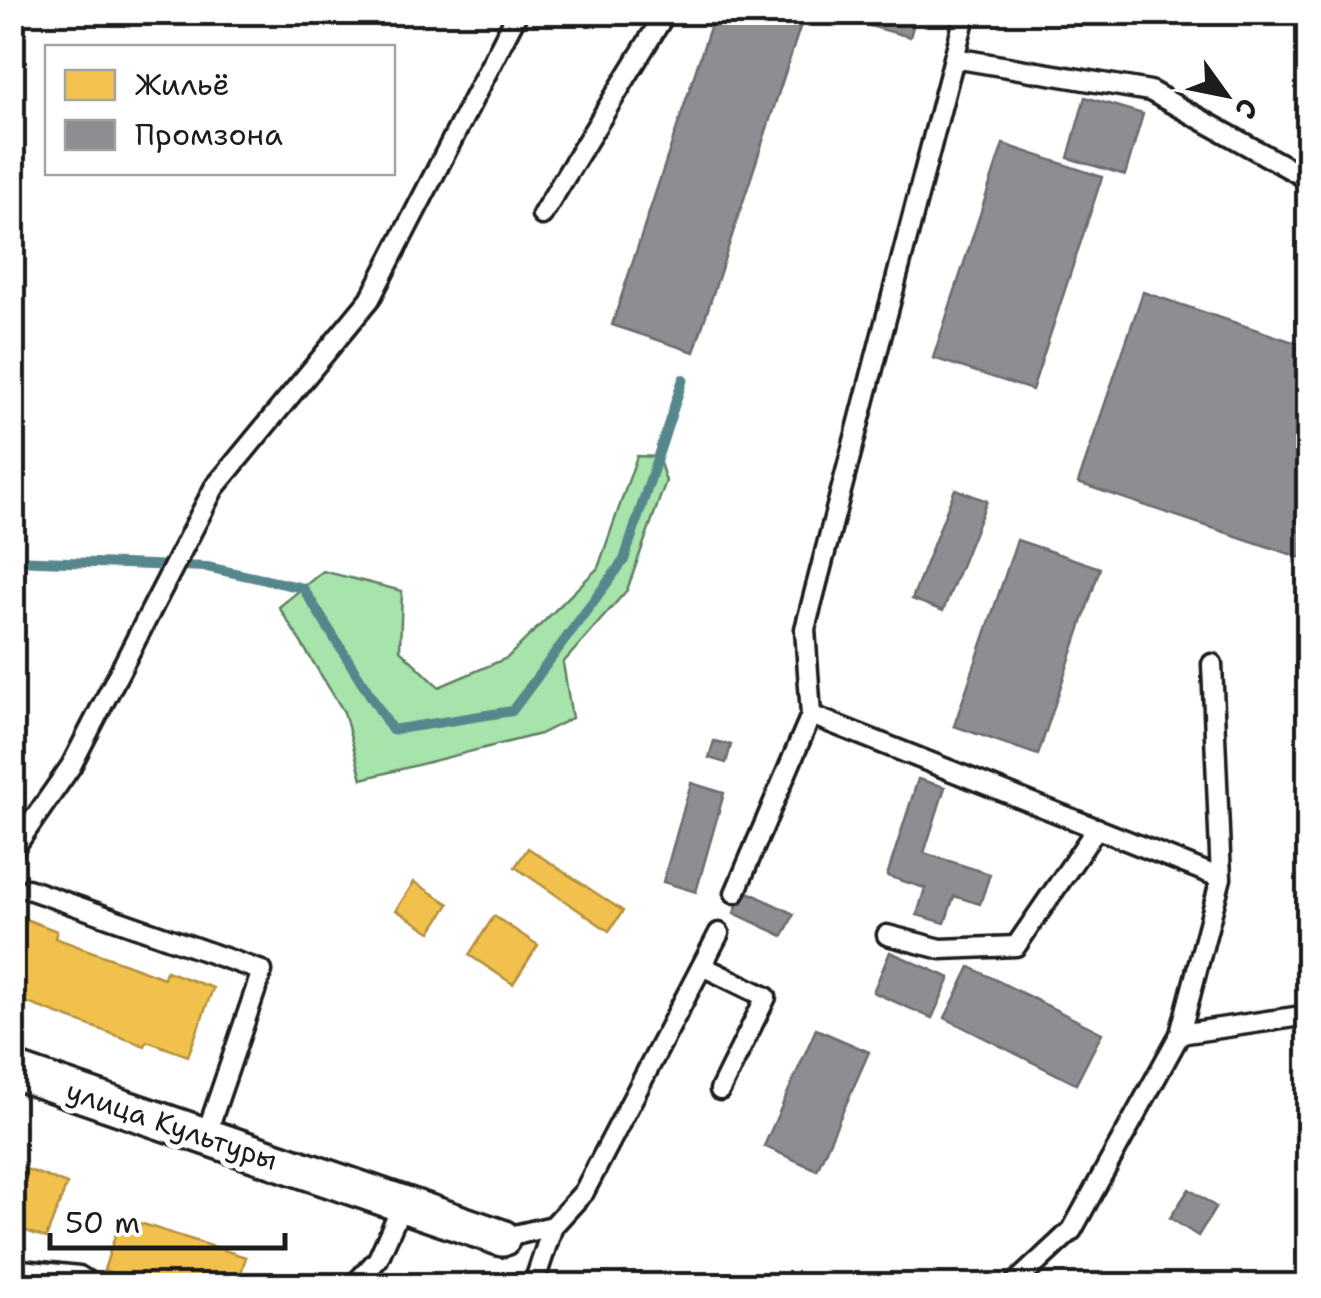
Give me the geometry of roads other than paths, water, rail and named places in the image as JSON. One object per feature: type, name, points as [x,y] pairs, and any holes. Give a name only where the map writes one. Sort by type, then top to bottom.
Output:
[{"type":"street","name":"улица Культуры","points":[[12,1070],[502,1238]]},
{"type":"lane","points":[[13,847],[71,766],[214,488],[370,299],[518,12]]},
{"type":"lane","points":[[542,215],[666,12]]},
{"type":"lane","points":[[735,893],[811,716],[805,629],[966,12]]},
{"type":"lane","points":[[954,58],[1150,91],[1308,179]]},
{"type":"lane","points":[[1012,1286],[1072,1230],[1180,1034],[1221,878],[1212,664]]},
{"type":"lane","points":[[811,716],[1221,878]]},
{"type":"lane","points":[[887,935],[941,949],[1016,946],[1096,828]]},
{"type":"lane","points":[[28,890],[262,971],[205,1138]]},
{"type":"lane","points":[[533,1286],[553,1226],[584,1192],[719,933]]},
{"type":"lane","points":[[702,966],[766,997],[720,1090]]},
{"type":"lane","points":[[1180,1034],[1308,1015]]},
{"type":"lane","points":[[353,1286],[378,1259],[403,1204]]},
{"type":"lane","points":[[502,1238],[553,1226]]},
{"type":"lane","points":[[13,1271],[79,1276],[95,1286]]},
{"type":"waterway","points":[[12,560],[207,567],[303,588],[392,730],[512,711],[624,560],[683,379]]}]
